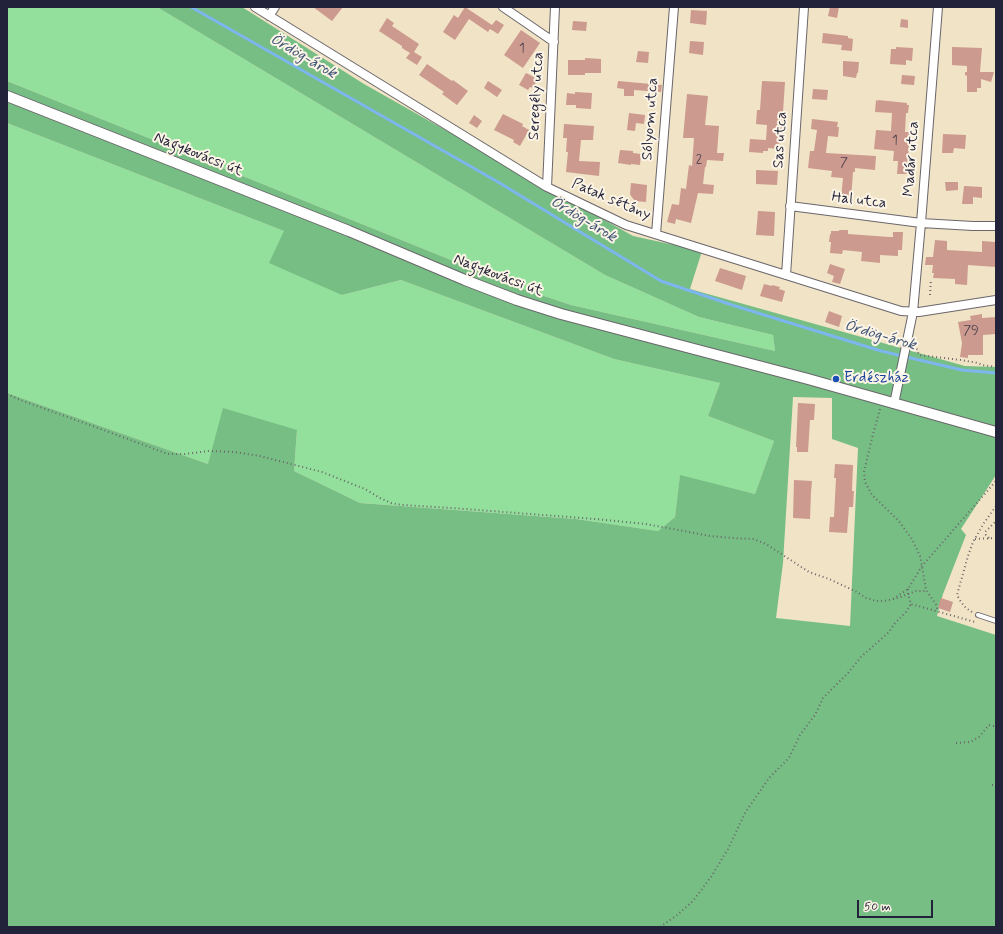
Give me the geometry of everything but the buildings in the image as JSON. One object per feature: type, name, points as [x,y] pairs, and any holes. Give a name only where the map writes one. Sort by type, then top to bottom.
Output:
[{"type":"street","name":"Patak sétány","points":[[255,7],[547,187],[626,225],[901,311],[923,312],[996,300]]},
{"type":"street","points":[[269,16],[275,7]]},
{"type":"street","points":[[503,7],[554,42]]},
{"type":"street","name":"Seregély utca","points":[[547,187],[555,7]]},
{"type":"street","name":"Sólyom utca","points":[[656,234],[674,7]]},
{"type":"street","name":"Sas utca","points":[[786,274],[804,7]]},
{"type":"street","name":"Madár utca","points":[[894,404],[913,312],[938,7]]},
{"type":"street","name":"Nagykovácsi út","points":[[7,96],[342,228],[465,280],[517,300],[561,314],[808,379],[996,432]]},
{"type":"street","name":"Hal utca","points":[[790,206],[921,223],[996,226]]},
{"type":"lane","points":[[978,615],[996,621]]},
{"type":"path","points":[[930,295],[931,279]]},
{"type":"path","points":[[906,346],[916,347],[919,355],[961,360],[996,367]]},
{"type":"path","points":[[7,394],[168,454],[185,454],[209,451],[234,452],[260,456],[322,472],[365,489],[391,503],[646,524],[710,536],[753,539],[766,544],[809,572],[829,579],[857,592],[866,598],[876,601],[891,600],[916,591],[927,591]]},
{"type":"path","points":[[883,400],[864,473],[865,482],[872,495],[896,517],[910,535],[918,551],[927,591],[937,606],[937,611]]},
{"type":"path","points":[[891,600],[908,589],[922,566],[996,481]]},
{"type":"path","points":[[978,615],[966,608],[957,595],[968,556],[984,523],[996,506]]},
{"type":"path","points":[[989,538],[985,532],[996,521]]},
{"type":"path","points":[[976,539],[996,538]]},
{"type":"path","points":[[660,927],[676,916],[693,901],[711,877],[728,850],[745,813],[769,778],[793,751],[800,735],[826,695],[848,673],[861,657],[889,632],[895,623],[906,612],[911,604],[908,589]]},
{"type":"path","points":[[911,604],[977,623]]},
{"type":"path","points":[[956,743],[970,742],[979,737],[989,725],[994,726],[996,724]]},
{"type":"green space","points":[[7,7],[157,7],[605,275],[699,317],[773,335],[775,351],[571,305],[523,289],[7,81]]},
{"type":"green space","points":[[157,7],[242,7],[364,84],[633,236],[702,251],[690,289],[965,366],[996,367],[996,475],[961,529],[966,535],[943,594],[937,616],[996,635],[996,927],[7,927],[7,393],[208,464],[223,408],[297,430],[294,471],[360,503],[576,519],[658,531],[675,517],[680,475],[755,494],[774,441],[708,416],[720,383],[614,359],[401,280],[342,295],[269,263],[284,231],[7,123],[7,81],[523,289],[571,305],[775,351],[773,335],[699,317],[605,275]],"holes":[[[793,397],[832,398],[832,439],[858,448],[850,626],[776,618],[783,563]]]},
{"type":"green space","points":[[7,123],[284,231],[342,295],[401,280],[614,359],[720,383],[708,416],[774,441],[755,494],[680,476],[675,517],[658,531],[576,519],[360,503],[294,471],[297,430],[208,464],[7,393]]},
{"type":"waterway","name":"Ördög-árok","points":[[191,7],[498,182],[661,281],[732,305],[881,351],[962,370],[996,373]]},
{"type":"place","name":"Erdészház","points":[[836,379]]}]
